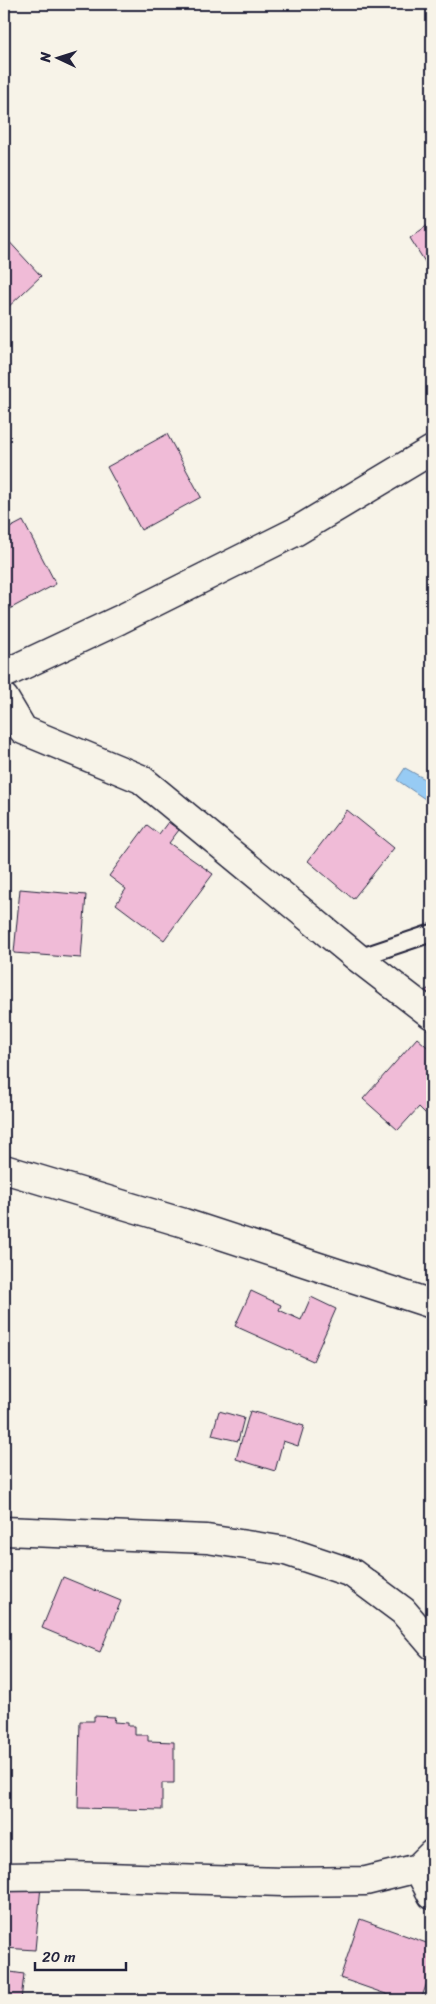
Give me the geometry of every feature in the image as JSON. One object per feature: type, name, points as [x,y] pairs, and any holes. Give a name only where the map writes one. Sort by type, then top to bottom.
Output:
[{"type":"street","points":[[4,674],[119,620],[295,532],[432,450]]},
{"type":"street","points":[[4,698],[23,730],[141,779],[358,958],[432,1014]]},
{"type":"street","points":[[4,1169],[184,1223],[432,1304]]},
{"type":"street","points":[[4,1531],[207,1539],[286,1551],[352,1573],[404,1611],[432,1645]]},
{"type":"street","points":[[4,1877],[69,1876],[283,1882],[366,1881],[425,1861],[432,1895]]},
{"type":"lane","points":[[358,958],[432,933]]},
{"type":"water","points":[[405,768],[432,783],[432,791],[425,799],[397,780]]},
{"type":"building","points":[[432,222],[432,273],[410,238]]},
{"type":"building","points":[[4,236],[41,276],[4,311]]},
{"type":"building","points":[[167,434],[201,497],[141,530],[107,467]]},
{"type":"building","points":[[23,521],[56,584],[4,612],[4,531]]},
{"type":"building","points":[[347,810],[394,848],[353,899],[308,861]]},
{"type":"building","points":[[168,822],[179,830],[169,843],[213,874],[164,940],[116,904],[126,889],[109,876],[147,825],[159,834]]},
{"type":"building","points":[[20,889],[86,895],[81,958],[14,953]]},
{"type":"building","points":[[432,987],[432,1006],[424,991]]},
{"type":"building","points":[[417,1038],[432,1051],[432,1111],[428,1116],[419,1107],[398,1130],[363,1099]]},
{"type":"building","points":[[251,1291],[281,1305],[279,1310],[301,1320],[311,1297],[336,1309],[313,1361],[235,1326]]},
{"type":"building","points":[[219,1411],[244,1418],[238,1441],[212,1435]]},
{"type":"building","points":[[250,1411],[304,1426],[298,1446],[283,1441],[275,1471],[236,1459]]},
{"type":"building","points":[[63,1577],[121,1601],[100,1652],[42,1628]]},
{"type":"building","points":[[94,1716],[115,1717],[114,1722],[128,1723],[128,1726],[135,1726],[135,1735],[148,1735],[148,1741],[174,1742],[174,1783],[162,1783],[162,1810],[78,1808],[80,1721],[94,1721]]},
{"type":"building","points":[[41,1886],[35,1950],[4,1948],[4,1887]]},
{"type":"building","points":[[360,1919],[432,1945],[432,1968],[421,2000],[403,2000],[340,1978]]},
{"type":"building","points":[[4,1971],[24,1974],[21,2000],[4,2000]]}]
